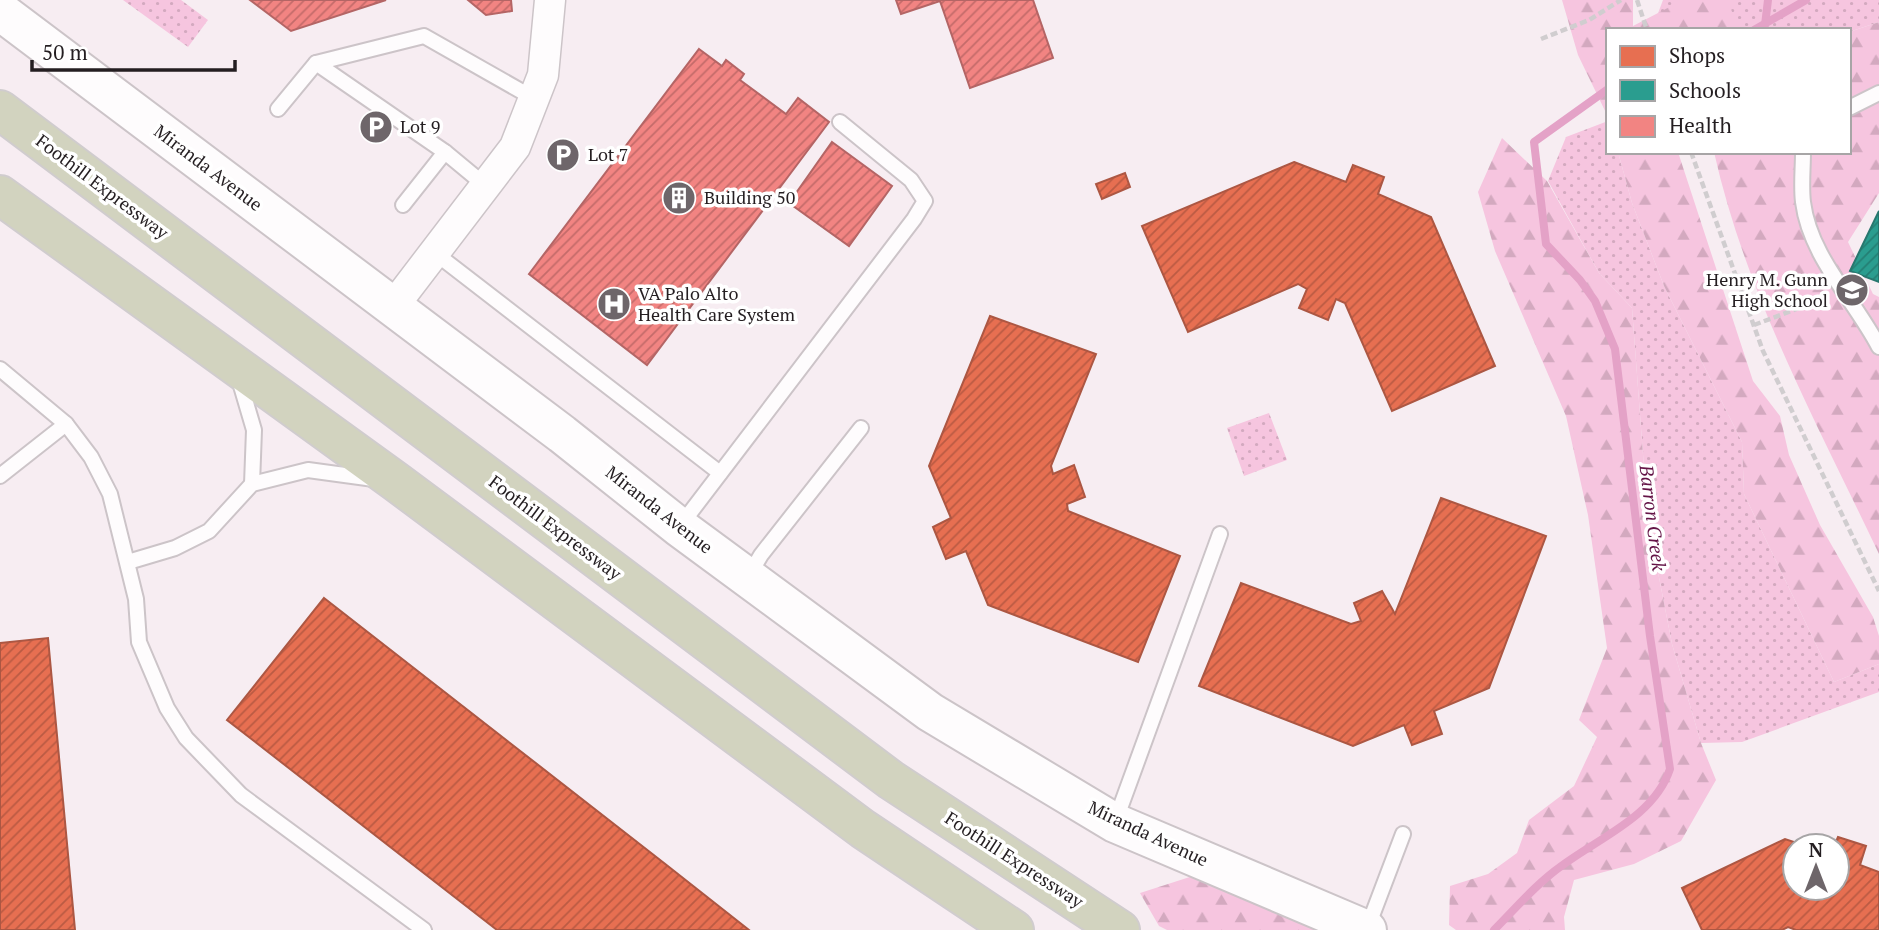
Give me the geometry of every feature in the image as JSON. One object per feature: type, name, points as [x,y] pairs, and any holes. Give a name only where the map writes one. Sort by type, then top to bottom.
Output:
[{"type":"highway","name":"Foothill Expressway","points":[[0,110],[891,780],[1121,930]]},
{"type":"highway","points":[[0,195],[395,481],[863,829],[1014,930]]},
{"type":"street","points":[[392,308],[515,147],[543,75],[550,0]]},
{"type":"street","name":"Miranda Avenue","points":[[0,11],[562,434],[747,579],[930,712],[1115,822],[1367,930]]},
{"type":"lane","points":[[278,109],[316,63],[424,36],[535,99]]},
{"type":"lane","points":[[316,63],[445,152],[486,186]]},
{"type":"lane","points":[[1851,107],[1879,93]]},
{"type":"lane","points":[[679,527],[925,201],[911,180],[840,122]]},
{"type":"lane","points":[[403,205],[445,152]]},
{"type":"lane","points":[[1803,154],[1803,201],[1811,232],[1879,347]]},
{"type":"lane","points":[[435,253],[720,473]]},
{"type":"lane","points":[[235,367],[254,430],[252,484]]},
{"type":"lane","points":[[0,369],[66,424],[91,457],[110,494],[136,599],[139,642],[167,708],[186,738],[242,795],[424,930]]},
{"type":"lane","points":[[0,476],[66,424]]},
{"type":"lane","points":[[747,579],[761,555],[862,428]]},
{"type":"lane","points":[[128,562],[175,548],[209,531],[252,484],[308,470],[395,481]]},
{"type":"lane","points":[[1115,822],[1220,534]]},
{"type":"lane","points":[[1367,930],[1403,834]]},
{"type":"path","points":[[1541,39],[1590,20],[1621,0]]},
{"type":"path","points":[[1637,0],[1646,28]]},
{"type":"path","points":[[1692,154],[1763,351],[1879,591]]},
{"type":"path","points":[[1754,325],[1843,290]]},
{"type":"green space","points":[[123,0],[181,0],[208,20],[188,47]]},
{"type":"green space","points":[[1562,0],[1633,0],[1633,26],[1683,0],[1728,0],[1737,28],[1606,28],[1606,113],[1578,55]]},
{"type":"green space","points":[[1663,0],[1879,0],[1879,22],[1851,31],[1851,28],[1662,28],[1657,16]]},
{"type":"green space","points":[[1879,22],[1879,193],[1848,242],[1873,294],[1879,297],[1879,554],[1785,358],[1764,307],[1728,205],[1715,154],[1851,154],[1851,31]]},
{"type":"green space","points":[[1606,122],[1606,154],[1619,154],[1632,203],[1664,286],[1742,442],[1744,494],[1834,682],[1879,664],[1879,692],[1742,742],[1701,743],[1672,644],[1648,521],[1632,308],[1599,273],[1548,181],[1566,137]]},
{"type":"green space","points":[[1502,138],[1547,181],[1599,273],[1632,308],[1648,521],[1672,644],[1701,743],[1716,780],[1681,841],[1634,864],[1574,880],[1564,917],[1565,930],[1456,930],[1449,925],[1450,886],[1488,874],[1517,853],[1529,820],[1574,786],[1597,737],[1579,720],[1607,648],[1588,515],[1566,416],[1495,251],[1478,192]]},
{"type":"green space","points":[[1619,154],[1679,154],[1753,381],[1780,416],[1789,455],[1820,525],[1873,617],[1879,636],[1879,664],[1834,682],[1744,494],[1742,442],[1664,286],[1632,203]]},
{"type":"green space","points":[[1269,413],[1287,460],[1244,476],[1227,428]]},
{"type":"green space","points":[[1196,875],[1330,930],[1167,930],[1159,926],[1140,893]]},
{"type":"building: Shops","points":[[1294,162],[1346,182],[1353,165],[1384,177],[1378,194],[1431,217],[1495,366],[1392,411],[1345,303],[1336,299],[1328,320],[1299,308],[1307,289],[1298,284],[1188,332],[1142,226]]},
{"type":"building: Shops","points":[[1125,173],[1130,187],[1102,199],[1096,184]]},
{"type":"building: Shops","points":[[990,316],[1096,354],[1051,466],[1053,474],[1074,465],[1085,497],[1067,504],[1068,511],[1180,556],[1138,662],[988,605],[966,551],[946,559],[933,527],[951,518],[929,466]]},
{"type":"building: Shops","points":[[1441,498],[1546,536],[1489,688],[1434,711],[1442,734],[1412,745],[1404,725],[1353,746],[1199,686],[1241,583],[1351,624],[1361,621],[1354,603],[1382,591],[1395,614]]},
{"type":"building: Shops","points":[[324,598],[749,930],[497,930],[227,720]]},
{"type":"building: Shops","points":[[48,638],[75,930],[0,930],[0,643]]},
{"type":"building: Shops","points":[[1781,841],[1781,902],[1851,902],[1851,841],[1866,846],[1860,865],[1879,872],[1879,930],[1796,930],[1788,927],[1782,930],[1702,930],[1682,888]]},
{"type":"building: Schools","points":[[1879,211],[1879,282],[1850,271]]},
{"type":"building: Health","points":[[250,0],[386,0],[291,31]]},
{"type":"building: Health","points":[[468,0],[511,0],[512,11],[486,15]]},
{"type":"building: Health","points":[[896,0],[1033,0],[1053,58],[970,88],[940,1],[901,14]]},
{"type":"building: Health","name":"Building 50","points":[[699,49],[722,66],[726,60],[744,74],[740,80],[786,114],[798,98],[829,122],[647,365],[529,274]]},
{"type":"building: Health","points":[[832,142],[892,186],[849,246],[789,203]]},
{"type":"waterway","points":[[1765,25],[1768,0]]},
{"type":"waterway","name":"Barron Creek","points":[[1757,28],[1806,0]]},
{"type":"waterway","name":"Barron Creek","points":[[1494,930],[1551,874],[1638,813],[1662,786],[1670,769],[1650,636],[1615,349],[1595,301],[1580,280],[1546,244],[1534,142],[1606,90]]},
{"type":"place","name":"Lot 9","points":[[376,127]]},
{"type":"place","name":"Lot 7","points":[[563,155]]},
{"type":"place","name":"Building 50","points":[[679,198]]},
{"type":"place","name":"Henry M. Gunn High School","points":[[1852,290]]},
{"type":"place","name":"VA Palo Alto Health Care System","points":[[614,304]]}]
